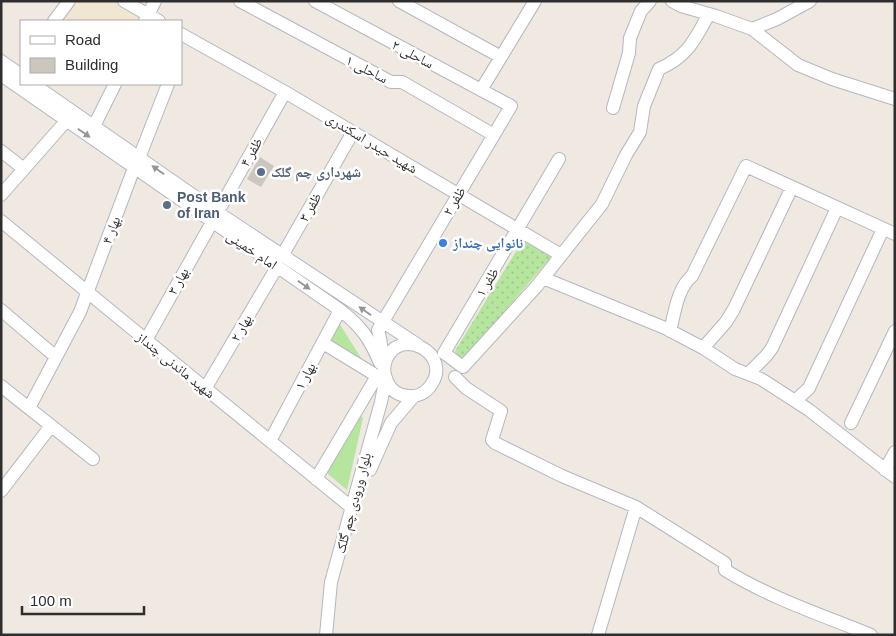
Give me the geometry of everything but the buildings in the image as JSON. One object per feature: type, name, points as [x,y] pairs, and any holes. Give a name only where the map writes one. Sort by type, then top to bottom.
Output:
[{"type":"street","points":[[55,20],[69,1]]},
{"type":"street","points":[[124,1],[151,19],[155,1]]},
{"type":"street","name":"ساحلی ۱","points":[[240,1],[391,82],[402,82],[494,135]]},
{"type":"street","name":"ساحلی ۲","points":[[315,1],[511,106]]},
{"type":"street","points":[[399,1],[501,56]]},
{"type":"street","points":[[481,90],[535,1]]},
{"type":"street","points":[[613,108],[629,53],[630,38],[641,11],[650,1]]},
{"type":"street","points":[[672,1],[681,6],[752,29],[798,65],[832,79],[895,99]]},
{"type":"street","points":[[752,29],[777,20],[810,1]]},
{"type":"street","points":[[436,374],[459,372],[512,314],[581,232],[602,204],[626,155],[640,132],[644,106],[659,69],[673,63],[683,55],[693,43],[709,14]]},
{"type":"street","name":"شهید حیدر اسکندری","points":[[184,35],[285,92],[561,255]]},
{"type":"street","points":[[1,61],[20,72]]},
{"type":"street","name":"امام خمینی","points":[[1,75],[94,126],[137,163]]},
{"type":"street","name":"امام خمینی","points":[[34,85],[67,120],[137,163],[280,261],[420,346]]},
{"type":"street","points":[[94,126],[114,85]]},
{"type":"street","name":"بهار ۴","points":[[29,408],[80,312],[168,85]]},
{"type":"street","name":"ظفر ۴","points":[[214,217],[285,92]]},
{"type":"street","name":"ظفر ۲","points":[[383,322],[511,106]]},
{"type":"street","points":[[1,195],[67,120]]},
{"type":"street","name":"ظفر ۳","points":[[280,261],[353,132]]},
{"type":"street","points":[[1,151],[24,169]]},
{"type":"street","name":"ظفر ۱","points":[[439,355],[518,230],[559,159]]},
{"type":"street","points":[[670,331],[678,297],[684,283],[692,276],[746,166],[889,231],[809,388],[795,401]]},
{"type":"street","points":[[703,348],[734,310],[792,187]]},
{"type":"street","points":[[748,374],[772,348],[837,208]]},
{"type":"street","name":"بهار ۳","points":[[146,340],[214,217]]},
{"type":"street","name":"شهید ماندنی چنداز","points":[[1,221],[352,507]]},
{"type":"street","name":"امام خمینی","points":[[280,261],[359,326],[365,334],[384,373]]},
{"type":"street","name":"بهار ۲","points":[[205,389],[280,261]]},
{"type":"street","points":[[543,278],[670,331],[703,348],[735,369],[761,378],[809,410],[890,474],[895,452]]},
{"type":"street","points":[[1,310],[56,357]]},
{"type":"street","name":"بهار ۱","points":[[270,441],[340,310]]},
{"type":"street","points":[[383,322],[378,330],[383,352],[384,373],[386,381],[397,393],[405,396],[414,396],[422,394],[428,389],[436,374],[439,355]]},
{"type":"street","points":[[851,423],[895,331]]},
{"type":"street","points":[[316,479],[377,376],[323,342]]},
{"type":"street","points":[[384,373],[387,358],[398,347],[413,344],[439,355],[459,372],[466,388],[501,411],[492,440],[495,443],[562,476],[636,507],[724,563],[724,570],[735,576],[798,605],[871,635]]},
{"type":"street","name":"بلوار ورودی چم گلک","points":[[326,635],[331,582],[381,402],[384,373]]},
{"type":"street","points":[[2,389],[93,459]]},
{"type":"street","name":"بلوار ورودی چم گلک","points":[[331,635],[336,583],[365,481],[389,427],[414,396]]},
{"type":"street","points":[[375,423],[381,417],[388,420],[389,427]]},
{"type":"street","points":[[1,491],[51,426]]},
{"type":"street","points":[[598,635],[636,507]]},
{"type":"shaded area","points":[[76,1],[113,1],[139,17],[138,20],[63,20]]},
{"type":"green space","points":[[523,240],[552,256],[466,356],[459,357],[455,351]]},
{"type":"green space","points":[[339,323],[363,361],[330,341]]},
{"type":"green space","points":[[361,416],[363,418],[347,490],[327,473]]},
{"type":"place","name":"شهرداری چم گلک","points":[[261,172]]},
{"type":"place","name":"Post Bank of Iran","points":[[167,205]]},
{"type":"place","name":"نانوایی چنداز","points":[[443,243]]}]
